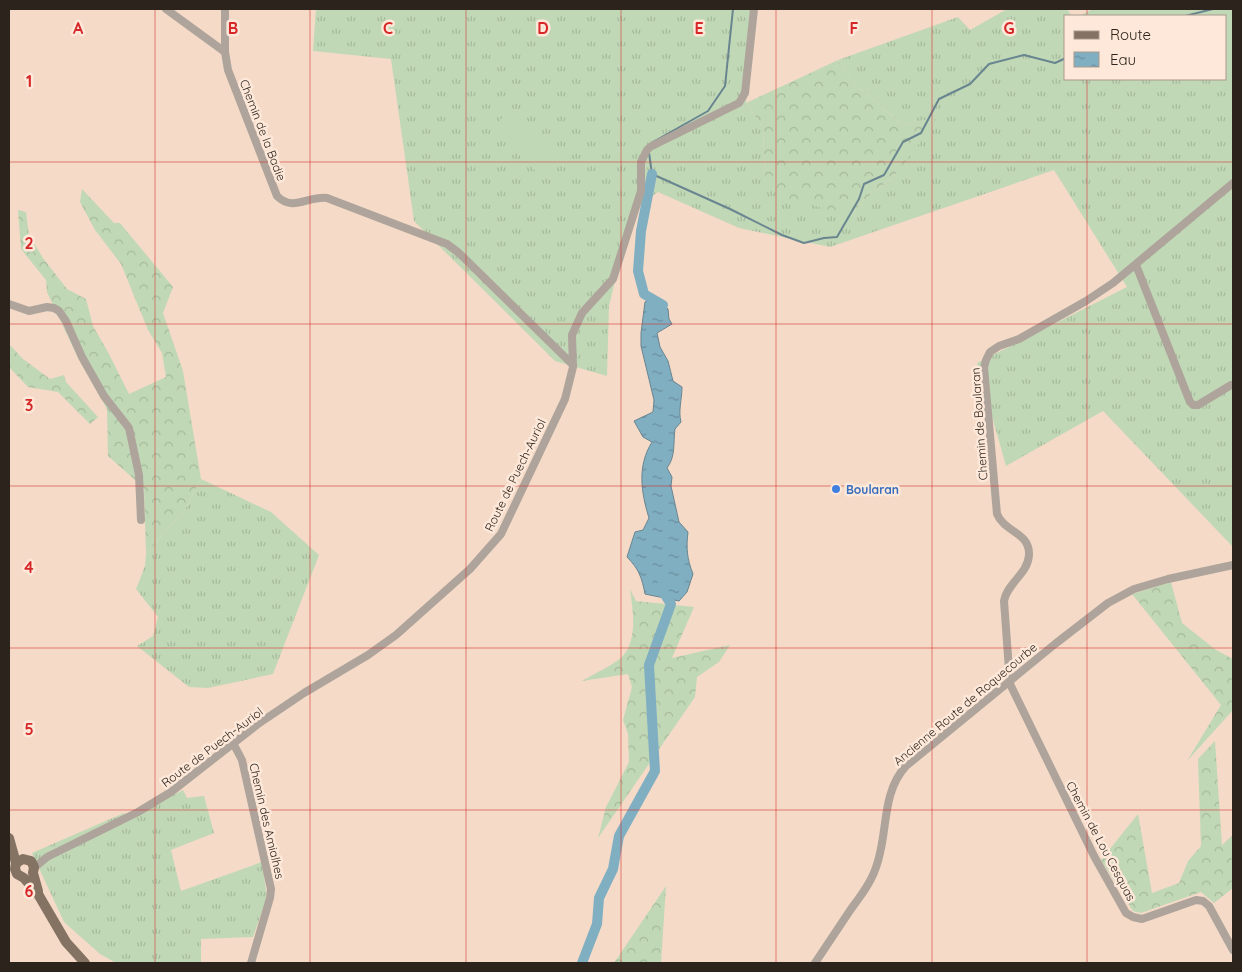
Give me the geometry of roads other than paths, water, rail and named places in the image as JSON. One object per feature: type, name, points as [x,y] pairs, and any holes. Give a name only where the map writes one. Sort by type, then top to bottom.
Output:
[{"type":"main road","points":[[10,840],[21,869],[66,942],[85,963]]},
{"type":"street","points":[[166,9],[225,52]]},
{"type":"street","name":"Chemin de la Badie","points":[[225,9],[225,52],[228,70],[273,188],[280,200],[285,203],[295,204],[312,199],[327,198],[447,244],[459,253],[572,365]]},
{"type":"street","name":"Route de Puech-Auriol","points":[[21,869],[161,799],[233,743],[289,703],[362,659],[396,635],[470,569],[501,534],[564,399],[572,365],[572,335],[582,313],[612,279],[641,190],[641,162],[649,148],[739,102],[744,93],[754,9]]},
{"type":"street","name":"Chemin de Boularan","points":[[1010,681],[1004,601],[1008,589],[1026,567],[1029,553],[1025,540],[1004,526],[997,514],[984,368],[986,360],[990,352],[999,346],[1019,339],[1086,301],[1136,265],[1233,183]]},
{"type":"street","points":[[1136,265],[1190,402],[1193,405],[1198,405],[1232,385]]},
{"type":"street","points":[[9,304],[29,311],[47,306],[60,311],[82,357],[104,396],[129,428],[139,474],[141,520]]},
{"type":"street","name":"Ancienne Route de Roquecourbe","points":[[815,963],[875,871],[882,848],[891,793],[900,772],[1102,607],[1134,589],[1168,579],[1233,565]]},
{"type":"street","name":"Chemin de Lou Cesquas","points":[[1010,681],[1018,702],[1094,856],[1126,912],[1133,918],[1142,919],[1196,900],[1203,901],[1210,906],[1233,950]]},
{"type":"street","name":"Chemin des Amialhes","points":[[233,743],[242,760],[271,889],[252,963]]},
{"type":"water","points":[[655,297],[668,309],[669,319],[672,324],[657,333],[660,347],[668,361],[673,381],[682,387],[681,422],[675,429],[673,454],[667,468],[672,477],[671,486],[679,522],[688,532],[689,563],[693,574],[687,592],[679,601],[645,594],[639,574],[627,557],[635,532],[643,530],[649,518],[642,489],[642,470],[647,451],[652,442],[643,437],[634,421],[653,412],[654,400],[641,346],[641,333],[645,302]]},
{"type":"waterway","points":[[653,142],[708,111],[725,86],[733,9]]},
{"type":"waterway","points":[[1189,15],[1213,9]]},
{"type":"waterway","points":[[649,153],[652,174],[782,235],[804,243],[837,237],[859,199],[864,184],[884,175],[903,142],[921,133],[939,99],[970,84],[989,64],[1024,55],[1055,63],[1064,59]]},
{"type":"waterway","points":[[652,174],[641,231],[638,271],[644,294],[663,305]]},
{"type":"waterway","points":[[582,963],[597,924],[599,898],[613,869],[619,836],[655,771],[649,665],[671,604],[660,587]]},
{"type":"place","name":"Boularan","points":[[836,489]]}]
